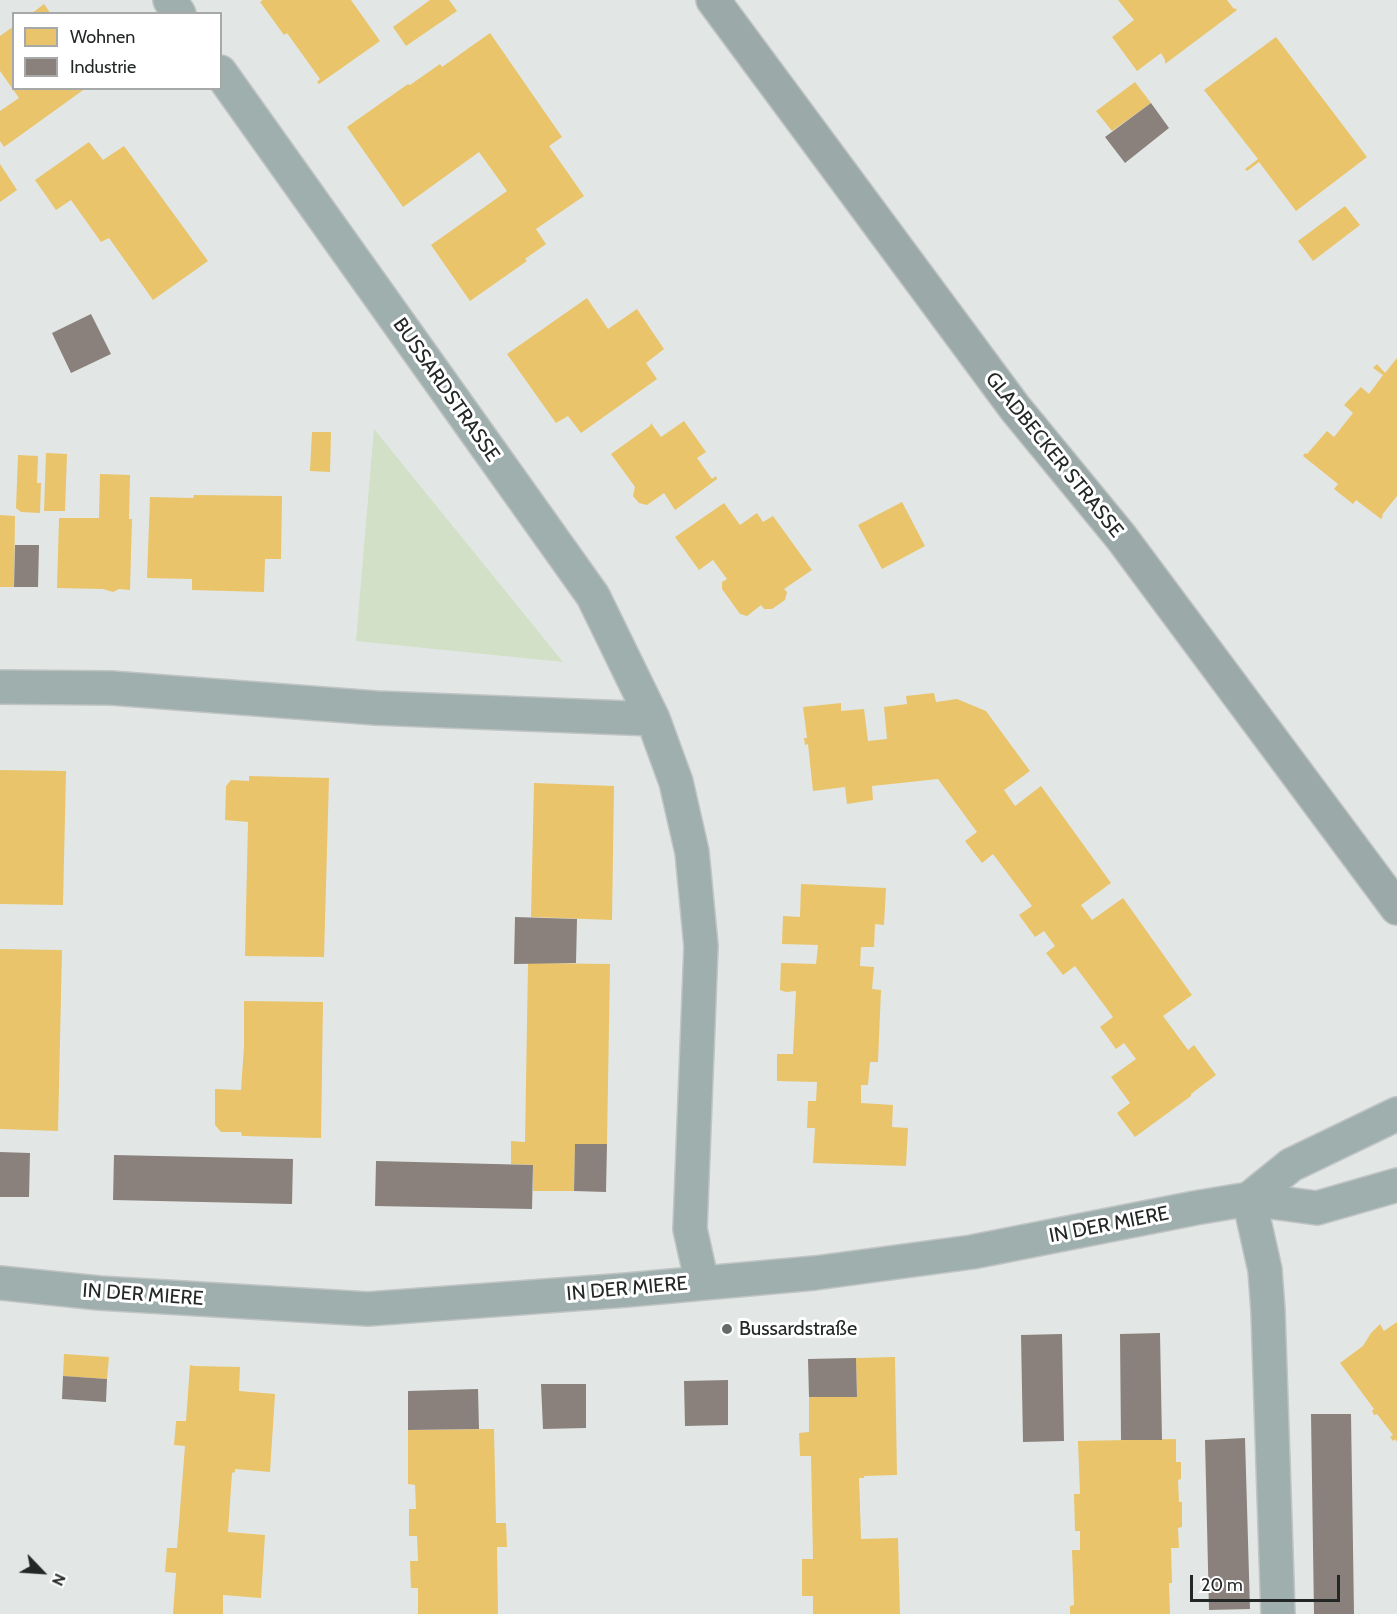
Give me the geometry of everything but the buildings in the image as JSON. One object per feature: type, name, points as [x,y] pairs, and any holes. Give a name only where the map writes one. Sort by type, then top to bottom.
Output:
[{"type":"main road","name":"GLADBECKER STRASSE","points":[[713,0],[1015,408],[1121,537],[1397,908]]},
{"type":"street","name":"BUSSARDSTRASSE","points":[[222,75],[593,596],[653,719],[676,782],[692,852],[701,946],[690,1229],[702,1283]]},
{"type":"street","points":[[0,687],[111,687],[376,708],[653,719]]},
{"type":"street","name":"IN DER MIERE","points":[[1249,1199],[1291,1165],[1397,1114]]},
{"type":"street","name":"IN DER MIERE","points":[[0,1283],[99,1293],[368,1309],[627,1290],[815,1273],[972,1252],[1249,1199],[1317,1209],[1397,1185]]},
{"type":"street","points":[[1249,1199],[1265,1270],[1268,1311],[1278,1614]]},
{"type":"green space","points":[[374,429],[563,662],[356,641]]},
{"type":"place","name":"Bussardstraße","points":[[727,1329]]}]
